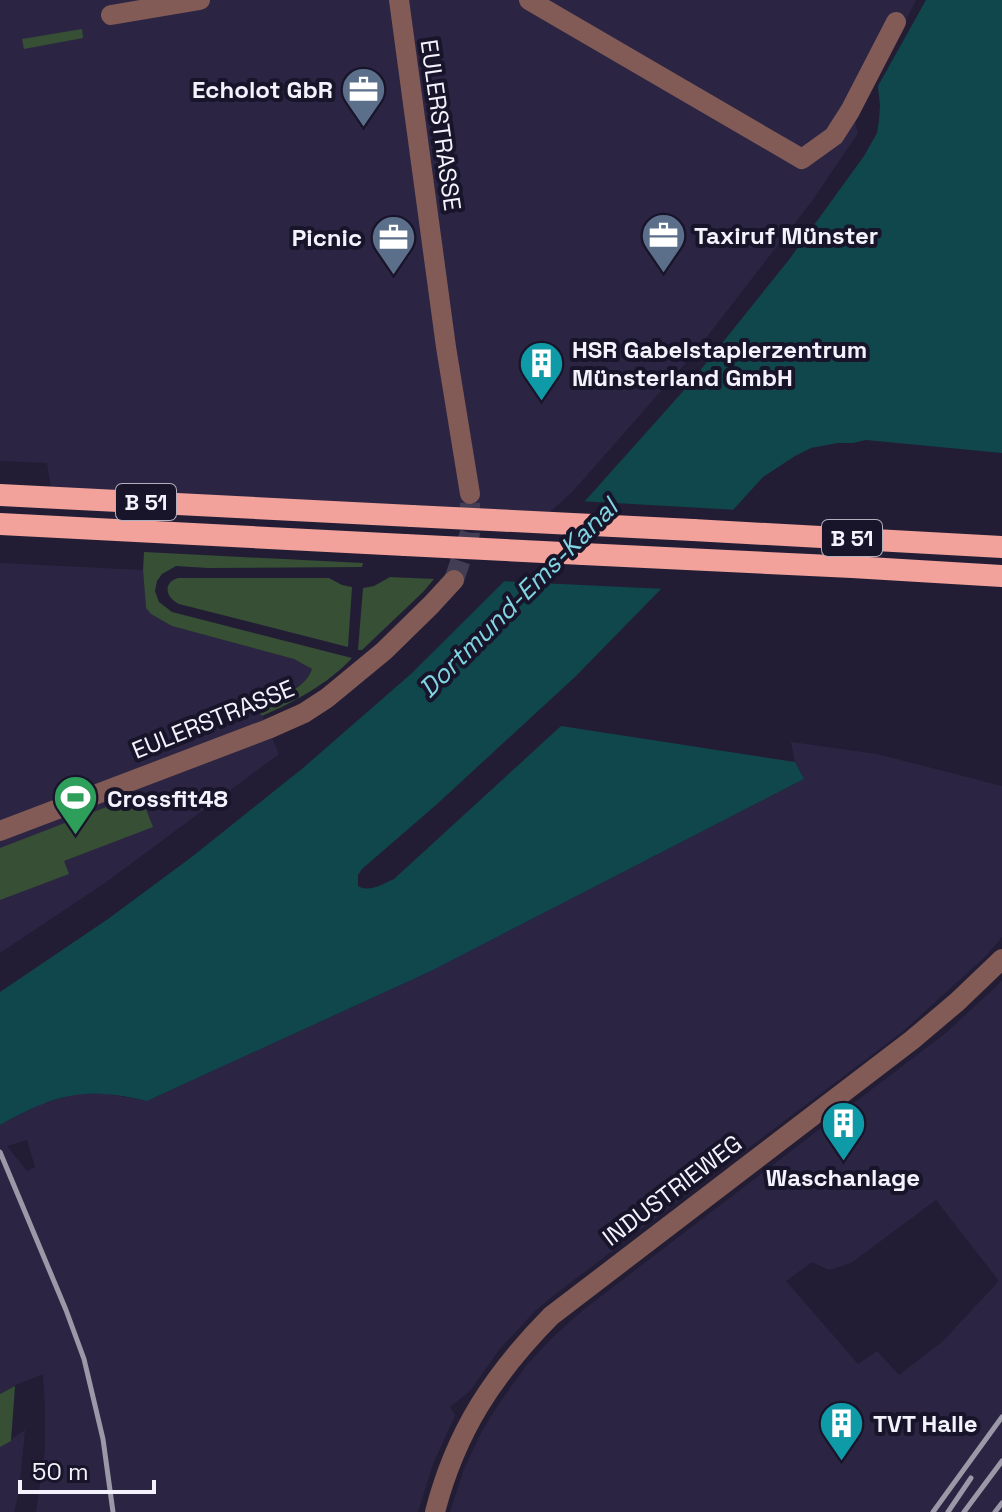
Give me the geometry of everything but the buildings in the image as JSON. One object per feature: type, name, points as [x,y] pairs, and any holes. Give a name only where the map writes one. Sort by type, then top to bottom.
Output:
[{"type":"highway","name":"B 51","points":[[0,495],[1002,547]]},
{"type":"highway","name":"B 51","points":[[0,524],[1002,576]]},
{"type":"street","points":[[111,15],[200,0]]},
{"type":"street","name":"EULERSTRASSE","points":[[399,0],[432,252],[470,494]]},
{"type":"street","points":[[529,0],[802,159],[834,136],[896,22]]},
{"type":"street","name":"EULERSTRASSE","points":[[0,831],[304,713],[369,664],[454,580]]},
{"type":"street","name":"INDUSTRIEWEG","points":[[435,1512],[451,1462],[478,1407],[499,1374],[551,1316],[912,1040],[1002,959]]},
{"type":"shaded area","points":[[0,0],[916,0],[855,121],[858,133],[812,201],[692,356],[572,492],[550,512],[51,488],[47,463],[0,461]]},
{"type":"shaded area","points":[[82,29],[83,38],[24,49],[22,39]]},
{"type":"shaded area","points":[[144,552],[363,563],[362,567],[176,566],[162,574],[155,591],[159,602],[172,612],[352,658],[310,692],[262,716],[258,708],[304,682],[312,669],[294,659],[172,626],[151,614],[146,608]]},
{"type":"shaded area","points":[[0,563],[143,570],[146,608],[172,626],[294,659],[312,669],[310,677],[303,683],[259,708],[279,754],[105,883],[0,953]]},
{"type":"shaded area","points":[[390,577],[434,579],[362,650],[358,650],[363,588]]},
{"type":"shaded area","points":[[178,578],[329,578],[352,587],[348,647],[179,604],[168,591],[170,583]]},
{"type":"shaded area","points":[[791,742],[877,754],[1002,786],[1002,937],[986,956],[902,1032],[534,1312],[499,1350],[470,1391],[450,1407],[455,1415],[433,1464],[418,1512],[36,1512],[45,1450],[43,1374],[0,1394],[0,1125],[41,1104],[77,1094],[107,1094],[147,1101],[431,971],[804,779],[795,762]],"holes":[[[27,1140],[35,1167],[27,1171],[7,1146]]]},
{"type":"shaded area","name":"Crossfit48","points":[[140,794],[153,827],[64,861],[69,874],[0,900],[0,848]]},
{"type":"shaded area","points":[[1002,981],[1002,1512],[450,1512],[464,1469],[482,1431],[526,1366],[552,1338],[583,1310],[947,1032]],"holes":[[[936,1200],[999,1281],[943,1341],[899,1375],[877,1351],[858,1364],[786,1281],[812,1262],[829,1270],[851,1263]]]},
{"type":"shaded area","points":[[15,1386],[11,1441],[0,1447],[0,1394]]},
{"type":"shaded area","points":[[25,1430],[14,1512],[0,1512],[0,1447]]},
{"type":"water","name":"Dortmund-Ems-Kanal","points":[[926,0],[1002,0],[1002,453],[866,440],[811,448],[763,477],[576,676],[362,869],[358,875],[358,886],[372,888],[394,879],[561,726],[795,762],[804,779],[431,971],[147,1101],[105,1094],[70,1096],[37,1106],[0,1125],[0,992],[108,919],[303,768],[412,673],[585,501],[686,388],[788,261],[864,156],[877,133],[880,106],[878,86]]},
{"type":"pier","points":[[579,501],[738,510],[666,589],[499,581]]},
{"type":"tunnel","points":[[454,580],[470,533],[470,494]]},
{"type":"railway","points":[[0,1152],[84,1359],[103,1439],[113,1512]]},
{"type":"railway","points":[[933,1512],[1002,1417]]},
{"type":"railway","points":[[964,1512],[1002,1461]]},
{"type":"railway","points":[[948,1512],[971,1478]]},
{"type":"railway","points":[[995,1512],[1002,1503]]},
{"type":"place","name":"Echolot GbR","points":[[364,128]]},
{"type":"place","name":"Taxiruf Münster","points":[[663,274]]},
{"type":"place","name":"Picnic","points":[[393,276]]},
{"type":"place","name":"HSR Gabelstaplerzentrum Münsterland GmbH","points":[[541,402]]},
{"type":"place","name":"Crossfit48","points":[[76,837]]},
{"type":"place","name":"Waschanlage","points":[[843,1162]]},
{"type":"place","name":"TVT Halle","points":[[842,1462]]}]
